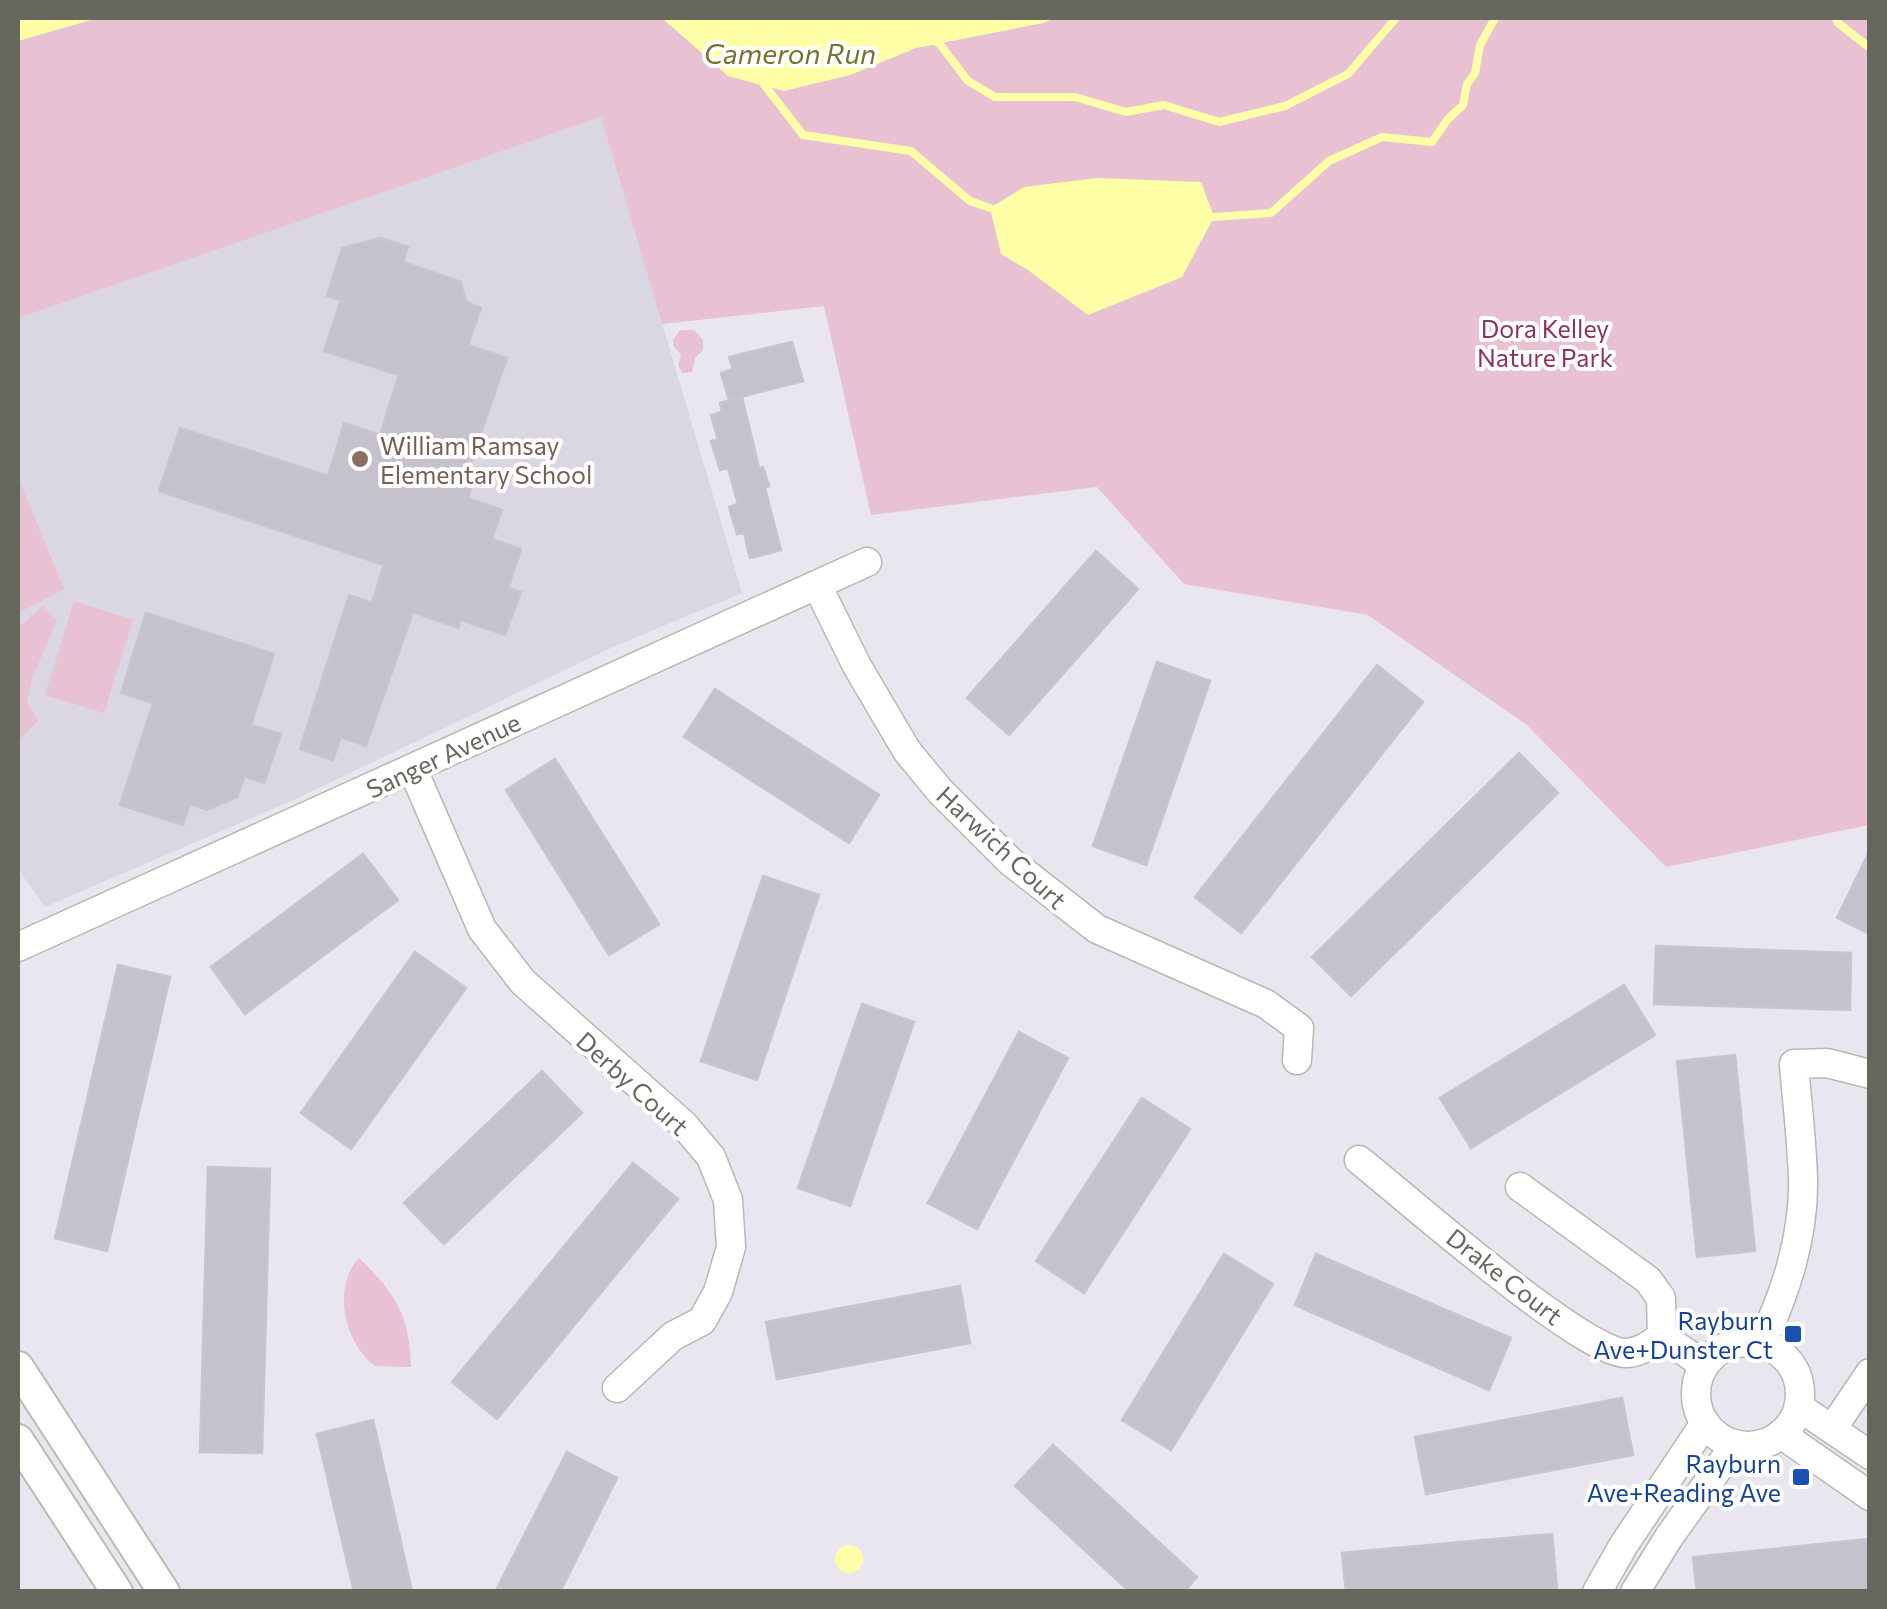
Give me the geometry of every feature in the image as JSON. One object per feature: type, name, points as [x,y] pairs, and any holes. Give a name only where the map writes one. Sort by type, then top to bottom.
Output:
[{"type":"main road","points":[[18,1367],[164,1592]]},
{"type":"main road","points":[[18,1440],[118,1592]]},
{"type":"street","name":"Sanger Avenue","points":[[18,947],[868,562]]},
{"type":"street","name":"Harwich Court","points":[[817,585],[857,666],[907,751],[980,833],[1058,902],[1097,929],[1266,1004],[1299,1028],[1297,1060]]},
{"type":"street","name":"Derby Court","points":[[413,770],[482,929],[523,982],[684,1125],[711,1157],[728,1200],[731,1247],[718,1292],[702,1321],[673,1336],[616,1388]]},
{"type":"street","points":[[1761,1343],[1782,1300],[1794,1253],[1803,1183],[1794,1064],[1827,1063],[1870,1074]]},
{"type":"street","name":"Drake Court","points":[[1359,1160],[1540,1308],[1606,1348],[1626,1354],[1645,1349],[1662,1336]]},
{"type":"street","points":[[1520,1187],[1648,1280],[1661,1298],[1662,1336],[1704,1365]]},
{"type":"street","points":[[1761,1343],[1788,1360],[1797,1374],[1798,1407],[1781,1434],[1767,1443],[1734,1444],[1720,1438],[1705,1423],[1695,1396],[1704,1365],[1729,1344],[1761,1343]]},
{"type":"street","points":[[1832,1429],[1870,1372]]},
{"type":"street","points":[[1798,1407],[1870,1455]]},
{"type":"street","points":[[1597,1592],[1705,1423]]},
{"type":"street","points":[[1781,1434],[1870,1496]]},
{"type":"street","points":[[1636,1592],[1734,1444]]},
{"type":"shaded area","name":"William Ramsay Elementary School","points":[[601,117],[742,593],[613,647],[296,799],[45,907],[18,869],[18,316]]},
{"type":"green space","name":"Dora Kelley Nature Park","points":[[18,18],[1869,18],[1869,825],[1666,867],[1527,725],[1368,615],[1184,584],[1097,487],[871,515],[824,306],[662,324],[601,117],[18,318]]},
{"type":"green space","points":[[680,330],[694,330],[703,340],[703,350],[695,358],[692,372],[683,373],[678,366],[681,354],[673,340]]},
{"type":"green space","points":[[18,477],[64,589],[18,613]]},
{"type":"green space","points":[[74,601],[133,620],[104,713],[45,695]]},
{"type":"green space","points":[[43,606],[57,620],[32,679],[27,702],[38,721],[18,741],[18,628]]},
{"type":"green space","points":[[359,1258],[398,1306],[407,1333],[411,1367],[375,1366],[356,1344],[344,1299],[351,1270]]},
{"type":"water","points":[[18,18],[98,18],[18,41]]},
{"type":"water","name":"Cameron Run","points":[[662,18],[1056,18],[916,48],[850,75],[784,91],[728,76]]},
{"type":"water","points":[[1097,178],[1201,182],[1214,217],[1182,277],[1088,315],[1001,254],[990,208],[1024,187]]},
{"type":"water","points":[[849,1545],[859,1549],[863,1559],[859,1569],[849,1573],[839,1569],[835,1559],[839,1549]]},
{"type":"building","points":[[381,238],[408,247],[403,262],[461,282],[466,302],[481,308],[468,345],[507,358],[468,470],[476,473],[468,498],[502,510],[492,539],[521,549],[508,588],[521,592],[505,635],[461,620],[458,628],[413,612],[366,746],[341,737],[333,760],[300,749],[349,595],[372,603],[384,565],[159,491],[180,428],[328,476],[344,423],[380,435],[399,375],[324,351],[341,300],[327,296],[342,248]]},
{"type":"building","points":[[792,342],[803,381],[729,400],[721,373],[733,369],[729,357]]},
{"type":"building","points":[[742,397],[759,468],[763,467],[769,486],[765,488],[781,550],[750,558],[744,533],[737,534],[729,507],[738,504],[728,468],[720,470],[711,441],[718,440],[711,415],[722,412],[720,403]]},
{"type":"building","points":[[1096,551],[1138,589],[1009,735],[967,698]]},
{"type":"building","points":[[146,613],[274,654],[251,725],[281,734],[264,783],[245,776],[237,797],[207,810],[190,804],[183,825],[120,805],[153,703],[121,693]]},
{"type":"building","points":[[1157,662],[1210,681],[1146,865],[1093,846]]},
{"type":"building","points":[[1377,665],[1423,702],[1241,933],[1195,897]]},
{"type":"building","points":[[715,689],[879,795],[849,843],[684,737]]},
{"type":"building","points":[[1519,753],[1558,793],[1351,996],[1312,957]]},
{"type":"building","points":[[555,759],[659,924],[609,955],[506,790]]},
{"type":"building","points":[[1870,850],[1870,934],[1837,918]]},
{"type":"building","points":[[363,854],[398,900],[245,1014],[211,967]]},
{"type":"building","points":[[763,876],[819,895],[757,1080],[701,1061]]},
{"type":"building","points":[[1656,946],[1851,953],[1850,1010],[1654,1004]]},
{"type":"building","points":[[415,952],[466,988],[351,1149],[301,1113]]},
{"type":"building","points":[[118,965],[170,977],[107,1251],[55,1238]]},
{"type":"building","points":[[1624,985],[1655,1035],[1471,1148],[1440,1098]]},
{"type":"building","points":[[862,1004],[914,1022],[850,1206],[798,1188]]},
{"type":"building","points":[[1019,1032],[1068,1058],[977,1229],[928,1203]]},
{"type":"building","points":[[1735,1055],[1755,1251],[1697,1257],[1677,1061]]},
{"type":"building","points":[[542,1071],[582,1113],[444,1244],[404,1203]]},
{"type":"building","points":[[1142,1098],[1190,1129],[1084,1293],[1036,1261]]},
{"type":"building","points":[[633,1163],[678,1199],[497,1419],[452,1382]]},
{"type":"building","points":[[208,1167],[270,1169],[262,1453],[200,1452]]},
{"type":"building","points":[[1224,1254],[1273,1284],[1171,1450],[1122,1420]]},
{"type":"building","points":[[1316,1254],[1511,1338],[1489,1390],[1295,1305]]},
{"type":"building","points":[[960,1286],[970,1343],[777,1379],[766,1322]]},
{"type":"building","points":[[1622,1398],[1633,1455],[1426,1494],[1415,1437]]},
{"type":"building","points":[[373,1420],[412,1592],[354,1592],[317,1434]]},
{"type":"building","points":[[1053,1445],[1197,1577],[1184,1592],[1130,1592],[1015,1486]]},
{"type":"building","points":[[567,1452],[617,1478],[560,1592],[495,1592]]},
{"type":"building","points":[[1552,1534],[1557,1588],[1521,1592],[1346,1592],[1342,1553]]},
{"type":"building","points":[[1870,1539],[1870,1592],[1697,1592],[1693,1557]]},
{"type":"waterway","points":[[930,40],[939,43],[968,81],[995,97],[1075,97],[1126,112],[1164,105],[1219,122],[1285,106],[1348,74],[1396,18]]},
{"type":"waterway","points":[[1214,217],[1271,213],[1329,161],[1382,137],[1432,142],[1463,105],[1480,45],[1495,18]]},
{"type":"waterway","points":[[1836,18],[1870,48]]},
{"type":"waterway","points":[[759,78],[803,135],[911,151],[970,201],[990,208]]},
{"type":"place","name":"William Ramsay Elementary School","points":[[360,459]]},
{"type":"place","name":"Rayburn Ave+Dunster Ct","points":[[1793,1334]]},
{"type":"place","name":"Rayburn Ave+Reading Ave","points":[[1801,1477]]}]
